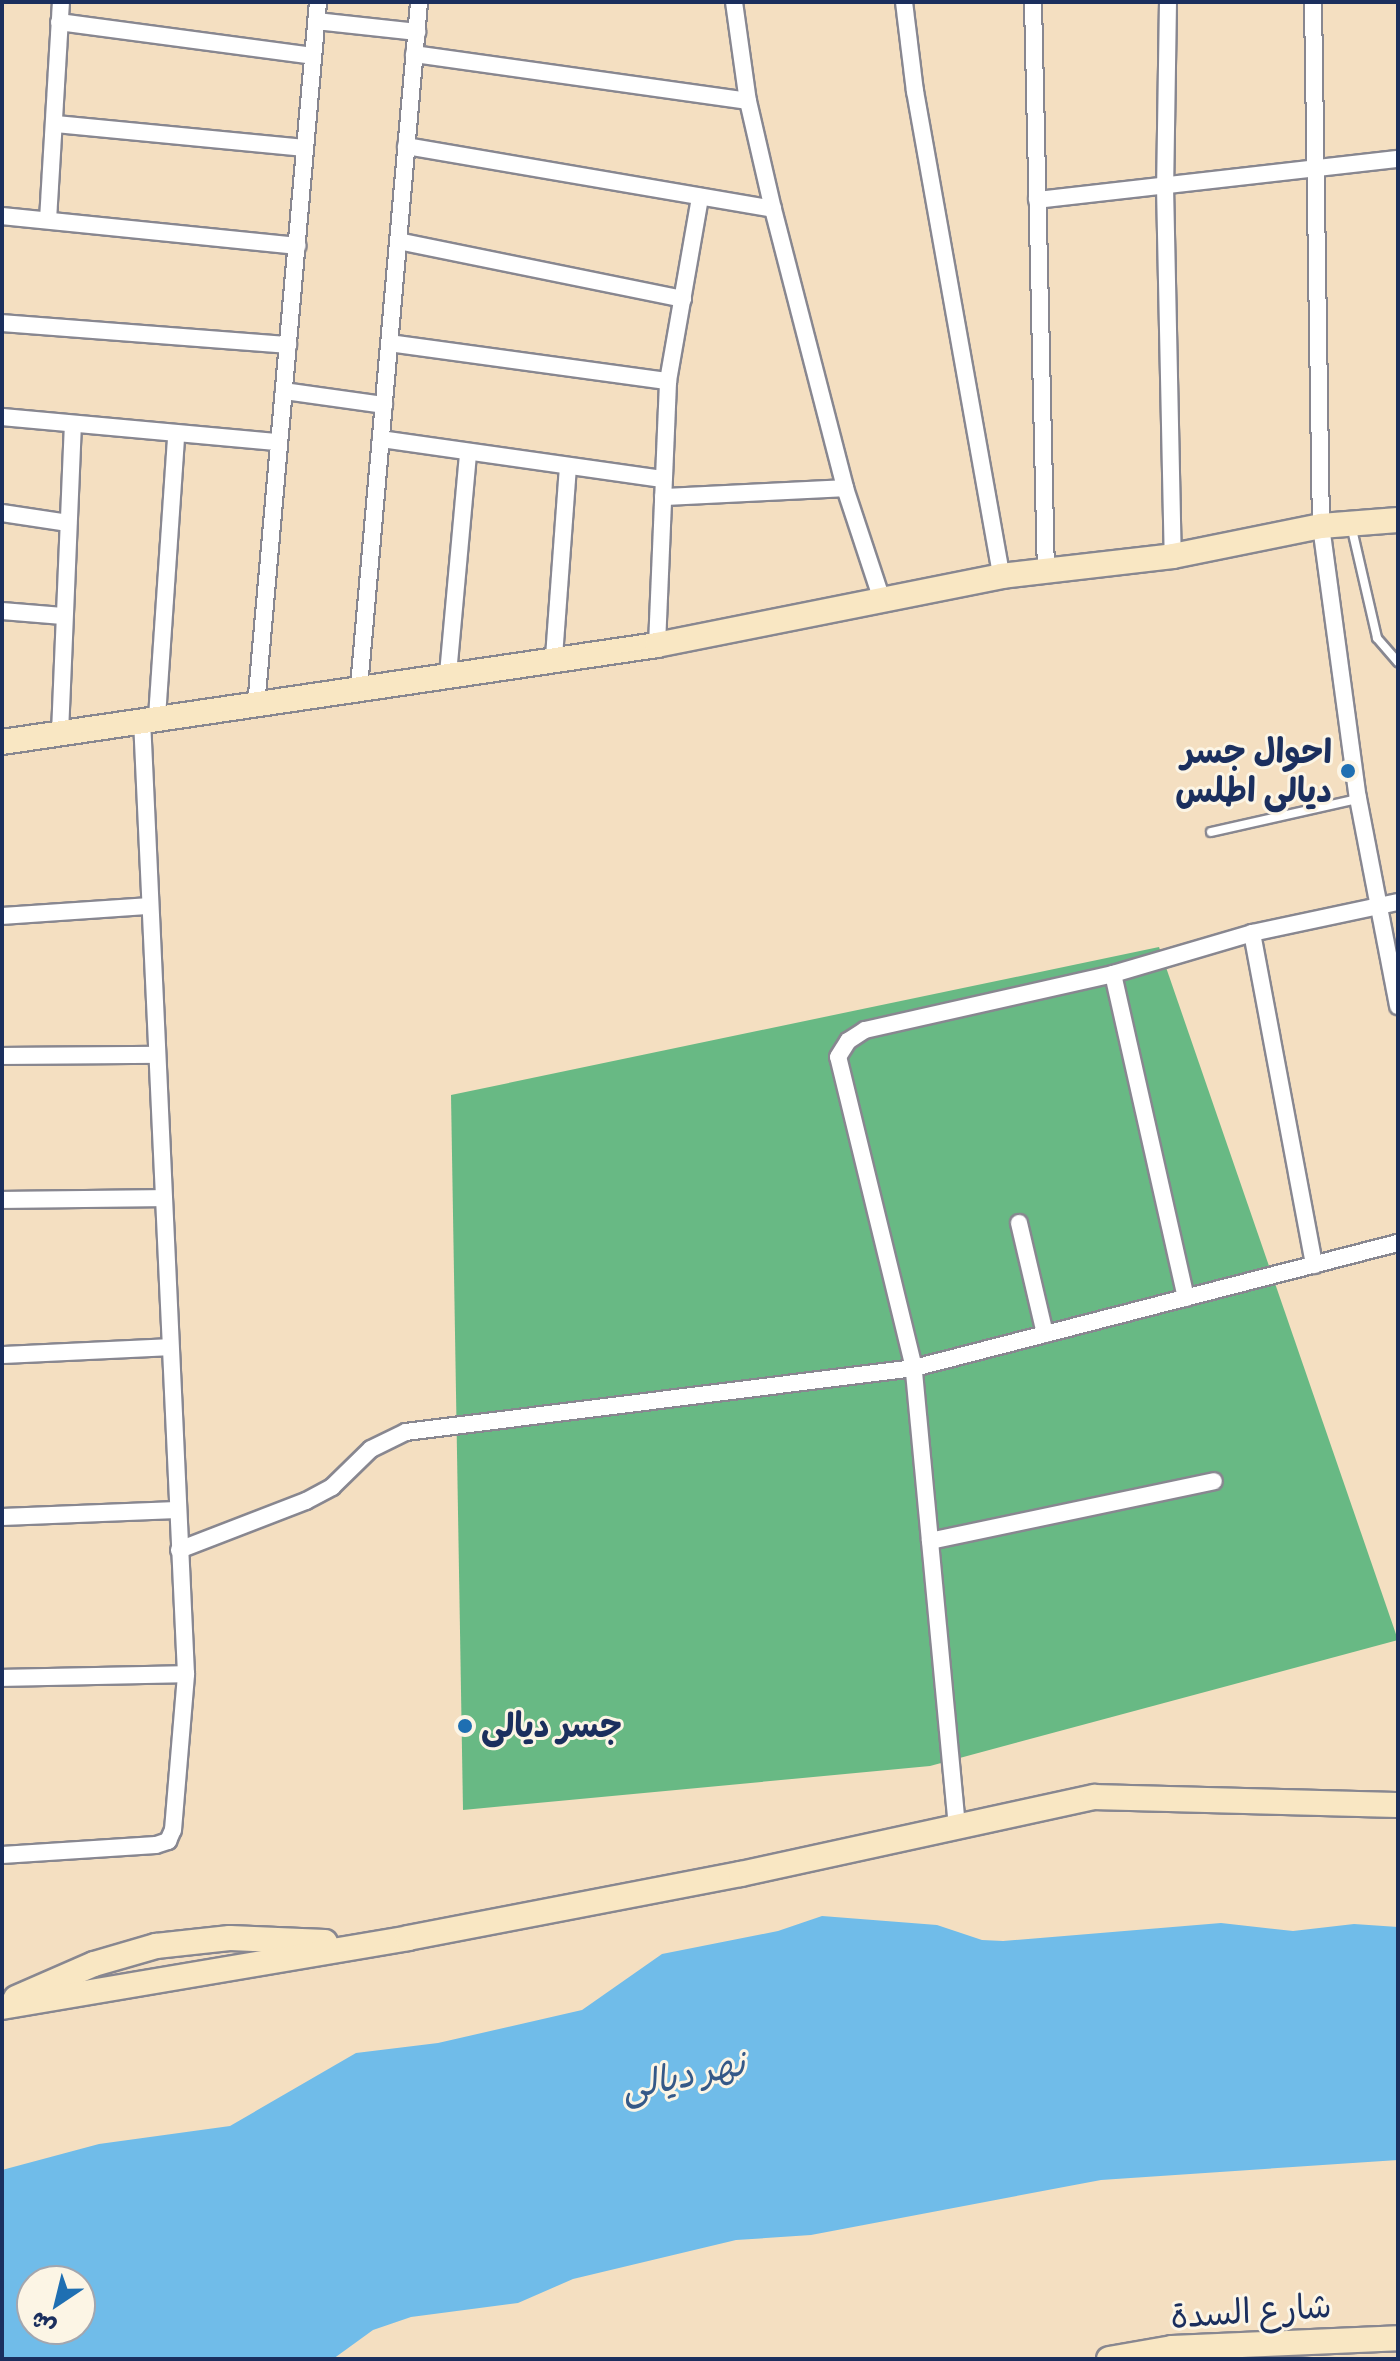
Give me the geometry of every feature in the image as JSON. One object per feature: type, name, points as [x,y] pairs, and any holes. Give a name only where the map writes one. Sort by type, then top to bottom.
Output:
[{"type":"main road","points":[[2,742],[150,718],[256,706],[554,657],[657,645],[1001,576],[1173,556],[1321,526],[1398,520]]},
{"type":"main road","points":[[2,2006],[741,1874],[1071,1801],[1121,1796],[1398,1805]]},
{"type":"main road","points":[[2,2006],[94,1964],[188,1941],[272,1938],[356,1945]]},
{"type":"main road","name":"شارع السدة","points":[[1109,2359],[1172,2348],[1327,2350],[1398,2338]]},
{"type":"street","points":[[48,220],[61,2]]},
{"type":"street","points":[[256,706],[318,2]]},
{"type":"street","points":[[359,687],[419,2]]},
{"type":"street","points":[[734,2],[748,101],[773,209],[845,488],[882,600]]},
{"type":"street","points":[[904,2],[915,91],[1001,576]]},
{"type":"street","points":[[1033,2],[1046,573]]},
{"type":"street","points":[[1168,2],[1165,186],[1173,556]]},
{"type":"street","points":[[1313,2],[1319,172],[1321,526],[1358,798],[1398,1006]]},
{"type":"street","points":[[316,21],[417,32]]},
{"type":"street","points":[[59,22],[313,56]]},
{"type":"street","points":[[414,54],[748,101]]},
{"type":"street","points":[[56,124],[305,148]]},
{"type":"street","points":[[406,146],[773,209]]},
{"type":"street","points":[[1037,200],[1319,172],[1398,159]]},
{"type":"street","points":[[657,645],[668,381],[700,197]]},
{"type":"street","points":[[2,216],[297,246]]},
{"type":"street","points":[[398,241],[683,299]]},
{"type":"street","points":[[2,323],[288,345]]},
{"type":"street","points":[[389,343],[668,381]]},
{"type":"street","points":[[284,391],[384,405]]},
{"type":"street","points":[[2,417],[176,437],[279,442]]},
{"type":"street","points":[[60,733],[73,426]]},
{"type":"street","points":[[2,1855],[168,1841],[173,1830],[186,1674],[150,906],[150,718],[176,437]]},
{"type":"street","points":[[381,439],[468,454],[663,479]]},
{"type":"street","points":[[448,674],[468,454]]},
{"type":"street","points":[[554,657],[568,467]]},
{"type":"street","points":[[663,497],[845,488]]},
{"type":"street","points":[[2,513],[68,523]]},
{"type":"street","points":[[2,611],[63,616]]},
{"type":"street","points":[[957,1827],[914,1368],[838,1057],[848,1041],[865,1030],[1113,974],[1252,933],[1398,902]]},
{"type":"street","points":[[2,916],[150,906]]},
{"type":"street","points":[[1252,933],[1314,1265]]},
{"type":"street","points":[[1113,974],[1186,1298]]},
{"type":"street","points":[[2,1056],[157,1055]]},
{"type":"street","points":[[2,1200],[163,1198]]},
{"type":"street","points":[[1019,1223],[1045,1334]]},
{"type":"street","points":[[179,1550],[306,1501],[332,1487],[371,1449],[406,1432],[914,1368],[1398,1243]]},
{"type":"street","points":[[2,1355],[170,1347]]},
{"type":"street","points":[[930,1541],[1214,1481]]},
{"type":"street","points":[[2,1517],[177,1510]]},
{"type":"street","points":[[2,1678],[186,1674]]},
{"type":"lane","points":[[1351,524],[1377,638],[1398,662]]},
{"type":"lane","points":[[1211,832],[1358,798]]},
{"type":"green space","points":[[1159,947],[1398,1640],[930,1766],[463,1810],[451,1095]]},
{"type":"water","name":"نهر ديالى","points":[[822,1916],[937,1925],[982,1940],[1003,1941],[1221,1923],[1293,1931],[1354,1924],[1398,1927],[1398,2160],[1101,2180],[811,2235],[736,2240],[573,2279],[518,2303],[411,2317],[373,2330],[333,2359],[2,2359],[2,2170],[99,2144],[230,2126],[356,2053],[438,2043],[582,2010],[662,1954],[778,1931]]},
{"type":"place","name":"احوال جسر ديالى اطلس","points":[[1348,771]]},
{"type":"place","name":"جسر ديالى","points":[[465,1726]]}]
